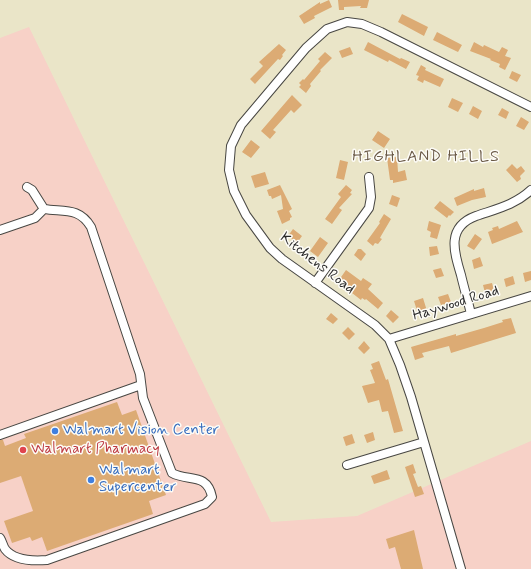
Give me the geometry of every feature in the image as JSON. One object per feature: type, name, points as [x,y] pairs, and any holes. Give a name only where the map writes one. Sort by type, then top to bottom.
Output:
[{"type":"street","name":"Kitchens Road","points":[[461,569],[400,365],[389,339],[375,325],[282,259],[270,248],[246,215],[234,190],[229,170],[231,146],[241,125],[306,48],[327,29],[347,22],[362,24],[381,32],[531,107]]},
{"type":"street","points":[[315,283],[369,208],[371,198],[368,178]]},
{"type":"street","points":[[28,187],[32,190],[44,208]]},
{"type":"street","points":[[471,314],[454,253],[454,239],[456,232],[463,223],[474,216],[516,202],[531,190]]},
{"type":"street","points":[[0,230],[35,218],[44,208]]},
{"type":"street","points":[[0,538],[5,550],[12,556],[33,561],[47,560],[205,504],[212,497],[210,489],[205,483],[196,478],[179,477],[172,473],[143,398],[140,374],[91,227],[86,219],[80,214],[72,211],[44,208]]},
{"type":"street","name":"Haywood Road","points":[[389,339],[531,296]]},
{"type":"street","points":[[0,435],[141,385]]},
{"type":"street","points":[[347,465],[424,442]]},
{"type":"shaded area","points":[[29,27],[271,522],[357,516],[531,441],[531,569],[0,569],[0,38]]},
{"type":"building","points":[[329,0],[332,7],[314,16],[315,18],[304,24],[299,16],[320,2],[320,4]]},
{"type":"building","points":[[338,0],[369,0],[367,8],[360,8],[361,6],[344,7],[344,10],[339,10]]},
{"type":"building","points":[[402,14],[428,27],[424,36],[398,22]]},
{"type":"building","points":[[437,32],[462,45],[458,52],[433,40]]},
{"type":"building","points":[[368,42],[400,59],[401,58],[410,62],[406,69],[364,50]]},
{"type":"building","points":[[474,42],[483,47],[484,45],[499,52],[502,47],[508,50],[505,56],[511,58],[505,70],[499,67],[500,64],[490,60],[491,59],[470,51]]},
{"type":"building","points":[[279,44],[286,50],[282,55],[283,56],[280,60],[278,59],[255,84],[250,79],[263,66],[259,62]]},
{"type":"building","points":[[350,47],[353,54],[342,58],[339,51]]},
{"type":"building","points":[[325,52],[332,58],[320,70],[321,71],[310,84],[311,86],[306,93],[299,87],[301,85],[299,83],[303,79],[304,80],[320,61],[318,59]]},
{"type":"building","points":[[421,65],[426,68],[425,70],[444,79],[440,87],[424,80],[423,83],[417,80],[419,76],[416,75]]},
{"type":"building","points":[[512,71],[521,75],[517,82],[509,78]]},
{"type":"building","points":[[292,95],[302,105],[294,113],[291,110],[273,130],[276,132],[270,139],[261,131]]},
{"type":"building","points":[[452,98],[463,103],[458,112],[448,107]]},
{"type":"building","points":[[473,106],[482,111],[478,119],[469,114]]},
{"type":"building","points":[[502,108],[509,112],[506,119],[498,115]]},
{"type":"building","points":[[521,117],[529,122],[524,130],[516,126]]},
{"type":"building","points":[[378,131],[390,139],[384,148],[372,140]]},
{"type":"building","points":[[251,140],[260,147],[251,158],[242,152]]},
{"type":"building","points":[[397,157],[398,172],[405,170],[407,180],[393,183],[393,180],[390,180],[387,158]]},
{"type":"building","points":[[340,160],[348,162],[344,180],[336,178]]},
{"type":"building","points":[[512,164],[517,169],[521,166],[525,171],[520,176],[521,179],[517,182],[506,170]]},
{"type":"building","points":[[265,172],[269,184],[255,188],[251,176]]},
{"type":"building","points":[[280,185],[292,209],[289,211],[292,217],[290,220],[282,224],[277,211],[283,209],[281,195],[272,199],[267,190]]},
{"type":"building","points":[[346,185],[352,190],[350,193],[352,194],[339,208],[342,210],[332,224],[325,219],[341,197],[338,194]]},
{"type":"building","points":[[484,188],[486,197],[472,200],[457,206],[454,198],[474,189],[474,191]]},
{"type":"building","points":[[392,195],[400,198],[397,207],[389,204]]},
{"type":"building","points":[[440,201],[454,212],[447,218],[434,208]]},
{"type":"building","points":[[384,214],[391,219],[380,238],[382,239],[378,244],[375,243],[373,246],[367,241],[380,223],[379,222]]},
{"type":"building","points":[[429,221],[441,225],[437,239],[430,237],[431,232],[427,230]]},
{"type":"building","points":[[517,221],[523,232],[492,244],[488,232],[493,230],[492,228],[498,226],[499,229]]},
{"type":"building","points":[[293,229],[302,236],[297,243],[288,236]]},
{"type":"building","points":[[475,234],[482,239],[474,250],[467,246]]},
{"type":"building","points":[[320,237],[328,243],[318,257],[310,251]]},
{"type":"building","points":[[437,246],[439,254],[430,256],[429,247]]},
{"type":"building","points":[[358,249],[361,249],[366,254],[361,261],[354,255]]},
{"type":"building","points":[[480,257],[483,266],[474,269],[472,260]]},
{"type":"building","points":[[441,268],[444,276],[436,278],[433,270]]},
{"type":"building","points":[[346,270],[361,281],[363,278],[372,284],[368,289],[383,303],[378,309],[366,299],[365,300],[362,298],[361,300],[352,293],[354,290],[339,280]]},
{"type":"building","points":[[531,271],[531,280],[525,282],[523,273]]},
{"type":"building","points":[[513,276],[515,284],[506,287],[504,279]]},
{"type":"building","points":[[492,283],[494,291],[485,293],[483,285]]},
{"type":"building","points":[[448,294],[451,302],[441,305],[438,297]]},
{"type":"building","points":[[423,298],[427,311],[418,314],[414,301]]},
{"type":"building","points":[[391,310],[399,317],[393,323],[386,316]]},
{"type":"building","points":[[331,313],[338,319],[333,324],[326,319]]},
{"type":"building","points":[[511,318],[516,333],[451,353],[449,346],[422,353],[424,357],[415,360],[411,347],[456,334],[456,336],[484,328],[503,322],[502,320]]},
{"type":"building","points":[[348,327],[355,334],[349,340],[342,333]]},
{"type":"building","points":[[364,341],[370,348],[364,354],[358,348]]},
{"type":"building","points":[[379,361],[386,380],[388,379],[403,431],[394,433],[388,411],[382,412],[379,400],[368,403],[362,386],[375,383],[370,370],[373,369],[371,364]]},
{"type":"building","name":"Walmart Supercenter","points":[[117,402],[122,415],[136,410],[166,495],[149,501],[153,514],[47,551],[42,537],[32,541],[30,537],[12,543],[4,521],[33,511],[21,476],[0,483],[0,440],[3,440],[5,446],[26,438],[24,434]]},
{"type":"building","points":[[373,432],[375,440],[367,443],[364,435]]},
{"type":"building","points":[[352,434],[355,443],[346,446],[343,437]]},
{"type":"building","points":[[413,464],[416,473],[413,474],[418,487],[421,486],[424,494],[415,497],[405,467]]},
{"type":"building","points":[[387,470],[390,479],[374,484],[371,476]]},
{"type":"building","points":[[414,530],[423,569],[401,569],[395,547],[389,549],[386,539]]},
{"type":"place","name":"Walmart Vision Center","points":[[55,431]]},
{"type":"place","name":"Walmart Pharmacy","points":[[23,450]]},
{"type":"place","name":"Walmart Supercenter","points":[[91,480]]},
{"type":"district","name":"HIGHLAND HILLS","points":[[426,158]]}]
